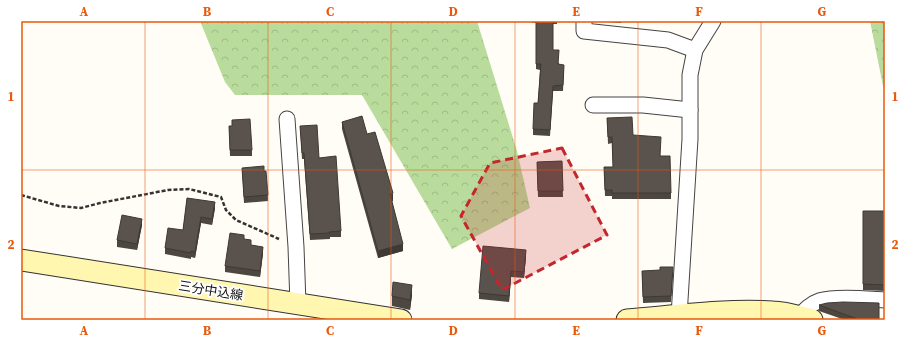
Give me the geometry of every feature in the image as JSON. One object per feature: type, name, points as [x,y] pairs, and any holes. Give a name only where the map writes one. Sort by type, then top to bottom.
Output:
[{"type":"main road","name":"三分中込線","points":[[21,260],[298,304],[366,317],[401,320]]},
{"type":"main road","points":[[627,320],[720,312],[754,311],[775,312],[806,318]]},
{"type":"street","points":[[584,21],[584,31],[668,40],[695,50]]},
{"type":"street","points":[[679,316],[690,139],[690,75],[695,50],[713,21]]},
{"type":"street","points":[[593,105],[643,105],[690,110]]},
{"type":"street","points":[[287,119],[296,246],[298,304]]},
{"type":"street","points":[[806,318],[807,308],[818,302],[829,299],[885,300]]},
{"type":"path","points":[[21,195],[59,206],[81,208],[168,190],[189,189],[221,197],[226,210],[236,220],[296,246]]},
{"type":"highlighted area","points":[[562,148],[607,235],[502,290],[461,216],[490,163]]},
{"type":"green space","points":[[200,21],[477,21],[517,151],[530,208],[452,249],[362,95],[235,95],[225,82]]},
{"type":"green space","points":[[870,21],[885,21],[885,90],[883,86]]},
{"type":"building","points":[[536,21],[553,21],[553,50],[559,50],[558,64],[564,65],[563,85],[553,86],[550,130],[533,129],[534,103],[538,103],[541,64],[536,64]]},
{"type":"building","points":[[362,116],[367,134],[375,132],[393,193],[390,194],[403,244],[378,251],[342,122]]},
{"type":"building","points":[[632,117],[633,135],[661,137],[660,156],[670,156],[671,193],[612,193],[612,190],[605,190],[604,167],[613,167],[612,137],[608,137],[607,118]]},
{"type":"building","points":[[250,119],[252,150],[230,150],[229,126],[232,126],[232,120]]},
{"type":"building","points":[[317,125],[319,158],[336,156],[341,231],[310,234],[304,153],[302,153],[300,126]]},
{"type":"building","points":[[562,161],[563,191],[538,191],[537,162]]},
{"type":"building","points":[[264,166],[264,171],[266,171],[268,195],[244,197],[242,168]]},
{"type":"building","points":[[187,198],[215,202],[212,219],[201,217],[195,252],[191,251],[191,253],[165,248],[168,228],[183,230]]},
{"type":"building","points":[[863,211],[885,211],[885,285],[863,284]]},
{"type":"building","points":[[122,215],[142,219],[137,244],[117,240]]},
{"type":"building","points":[[230,233],[244,235],[244,239],[251,240],[251,245],[263,247],[260,271],[225,266]]},
{"type":"building","points":[[483,246],[526,250],[524,272],[511,271],[509,296],[479,293]]},
{"type":"building","points":[[660,267],[673,267],[671,296],[643,297],[642,271],[660,270]]},
{"type":"building","points":[[393,282],[412,285],[410,300],[392,296]]},
{"type":"building","points":[[843,302],[879,303],[879,320],[860,320],[819,305]]}]
